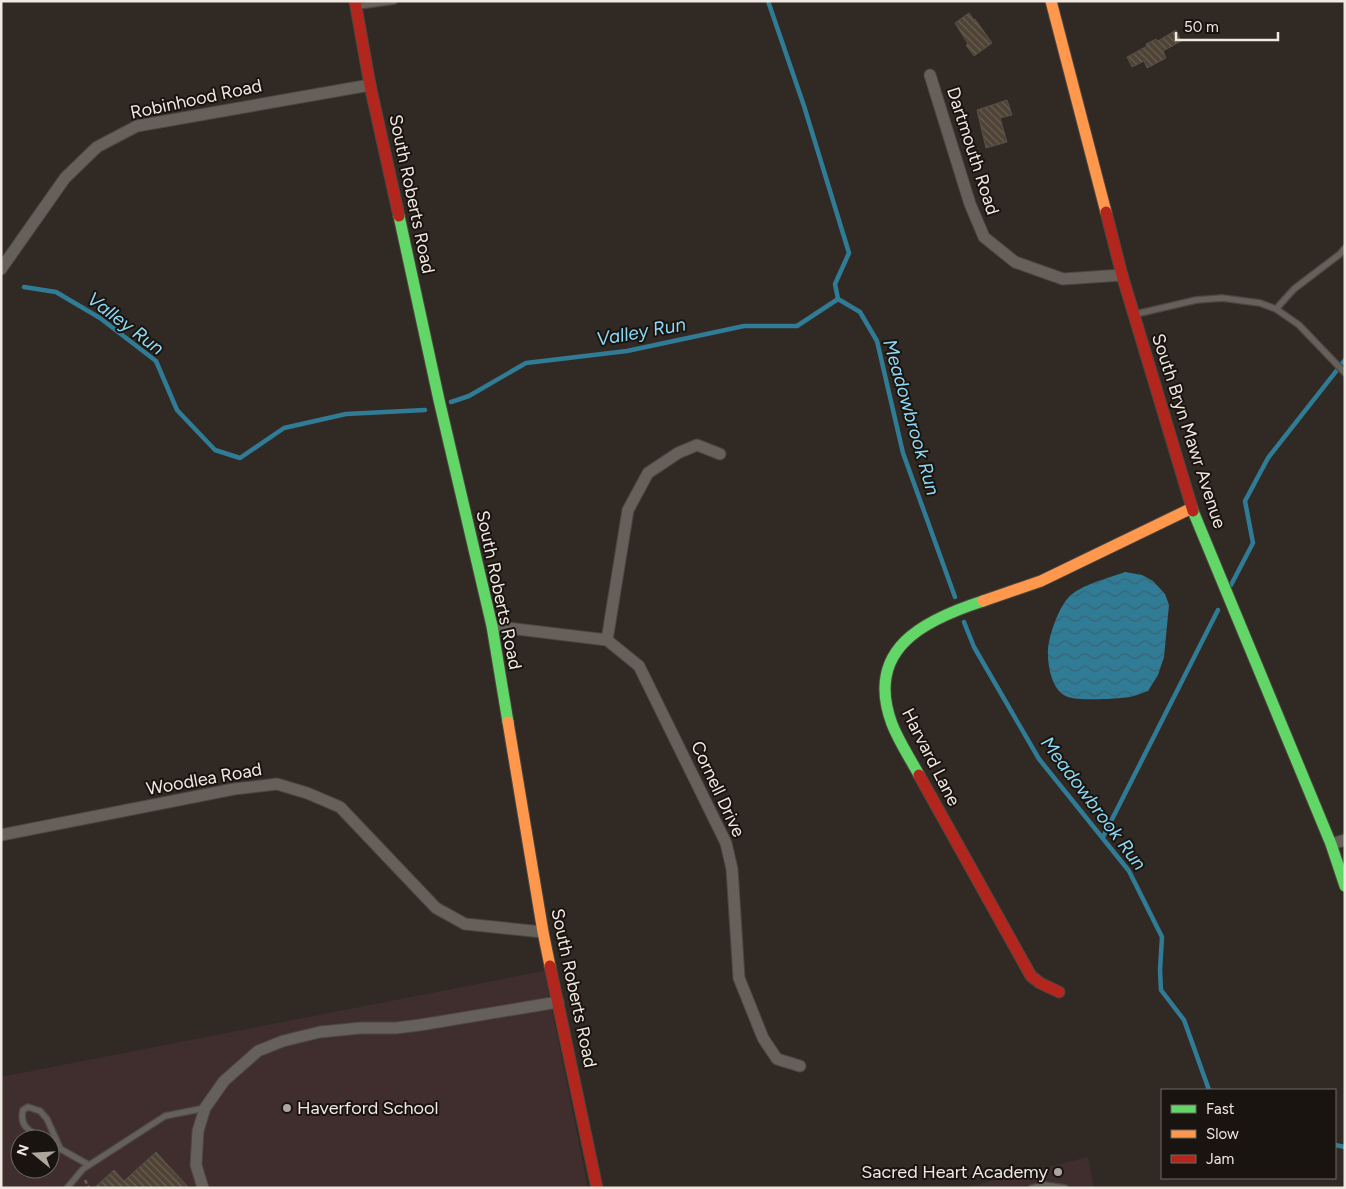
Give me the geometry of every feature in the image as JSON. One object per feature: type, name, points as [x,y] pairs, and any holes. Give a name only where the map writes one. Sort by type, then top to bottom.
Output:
[{"type":"street","name":"South Bryn Mawr Avenue","points":[[1051,1],[1122,275],[1192,508],[1331,844],[1345,886]]},
{"type":"street","name":"South Roberts Road","points":[[355,4],[370,84],[439,400],[492,626],[543,932],[598,1188]]},
{"type":"street","name":"Dartmouth Road","points":[[930,76],[970,204],[984,237],[1015,262],[1063,280],[1122,275]]},
{"type":"street","name":"Robinhood Road","points":[[1,269],[65,178],[97,147],[137,126],[370,84]]},
{"type":"street","points":[[492,626],[606,640],[628,510],[648,474],[678,453],[697,445],[720,454]]},
{"type":"street","name":"Harvard Lane","points":[[1059,992],[1040,983],[1031,976],[896,735],[888,714],[885,697],[889,669],[902,643],[929,622],[1040,582],[1192,508]]},
{"type":"street","name":"Cornell Drive","points":[[606,640],[639,666],[726,843],[732,869],[739,978],[764,1038],[777,1059],[800,1066]]},
{"type":"street","name":"Woodlea Road","points":[[1,835],[234,789],[277,784],[340,807],[436,908],[465,924],[543,932]]},
{"type":"street","points":[[1331,844],[1345,840]]},
{"type":"street","points":[[203,1188],[196,1165],[198,1131],[205,1108],[224,1081],[258,1051],[283,1041],[320,1032],[420,1025],[558,1002]]},
{"type":"lane","points":[[355,4],[385,4],[394,1]]},
{"type":"lane","points":[[1276,309],[1294,289],[1340,254],[1345,248]]},
{"type":"lane","points":[[1134,314],[1196,300],[1222,298],[1260,303],[1276,309],[1299,325],[1345,373]]},
{"type":"lane","points":[[28,1129],[23,1124],[21,1117],[23,1110],[28,1107],[40,1111],[47,1119],[51,1129]]},
{"type":"lane","points":[[67,1188],[83,1169],[165,1116],[205,1108]]},
{"type":"lane","points":[[60,1148],[89,1165]]},
{"type":"lane","points":[[1032,1188],[1045,1185],[1065,1188]]},
{"type":"shaded area","name":"Haverford School","points":[[544,971],[588,1188],[1,1188],[1,1077]]},
{"type":"shaded area","name":"Sacred Heart Academy","points":[[1088,1157],[1094,1188],[964,1188]]},
{"type":"water","points":[[1125,572],[1142,575],[1153,581],[1165,594],[1169,605],[1164,657],[1158,675],[1148,691],[1131,697],[1080,699],[1068,697],[1055,685],[1049,666],[1049,641],[1057,616],[1069,597],[1080,589]]},
{"type":"building","points":[[969,13],[992,43],[974,56],[955,23]]},
{"type":"building","points":[[1176,30],[1181,41],[1163,51],[1166,58],[1147,68],[1144,61],[1132,67],[1127,57],[1147,46],[1146,44],[1156,39],[1158,41]]},
{"type":"building","points":[[1007,100],[1012,115],[1000,118],[1007,142],[986,148],[977,110]]},
{"type":"building","points":[[156,1152],[189,1188],[94,1188],[114,1170],[124,1181]]},
{"type":"waterway","name":"Meadowbrook Run","points":[[768,1],[804,106],[849,253],[835,284],[838,299],[860,312],[877,341],[903,453],[955,597]]},
{"type":"waterway","name":"Valley Run","points":[[24,287],[56,292],[100,318],[156,361],[177,410],[215,450],[240,458],[284,428],[346,414],[425,410]]},
{"type":"waterway","name":"Valley Run","points":[[451,402],[469,396],[526,363],[627,351],[744,326],[797,326],[838,299]]},
{"type":"waterway","points":[[1231,585],[1253,543],[1245,501],[1268,458],[1345,360]]},
{"type":"waterway","points":[[1103,837],[1218,610]]},
{"type":"waterway","name":"Meadowbrook Run","points":[[964,622],[974,647],[1039,759],[1129,871],[1162,937],[1161,990],[1184,1020],[1209,1089]]},
{"type":"waterway","name":"Meadowbrook Run","points":[[1336,1145],[1345,1147]]},
{"type":"traffic: fast","points":[[399,216],[439,400],[492,626],[508,722]]},
{"type":"traffic: fast","points":[[1193,511],[1331,844],[1345,886]]},
{"type":"traffic: fast","points":[[919,775],[892,724],[885,698],[886,676],[893,657],[905,642],[921,628],[940,618],[983,601]]},
{"type":"traffic: slow","points":[[1051,1],[1106,212]]},
{"type":"traffic: slow","points":[[983,601],[1041,581],[1192,508]]},
{"type":"traffic: slow","points":[[508,722],[550,966]]},
{"type":"traffic: jam","points":[[355,1],[370,85],[399,216]]},
{"type":"traffic: jam","points":[[1106,212],[1122,275],[1193,511]]},
{"type":"traffic: jam","points":[[919,775],[1031,976],[1040,983],[1059,992]]},
{"type":"traffic: jam","points":[[550,966],[597,1188]]},
{"type":"place","name":"Haverford School","points":[[287,1108]]},
{"type":"place","name":"Sacred Heart Academy","points":[[1058,1172]]}]
